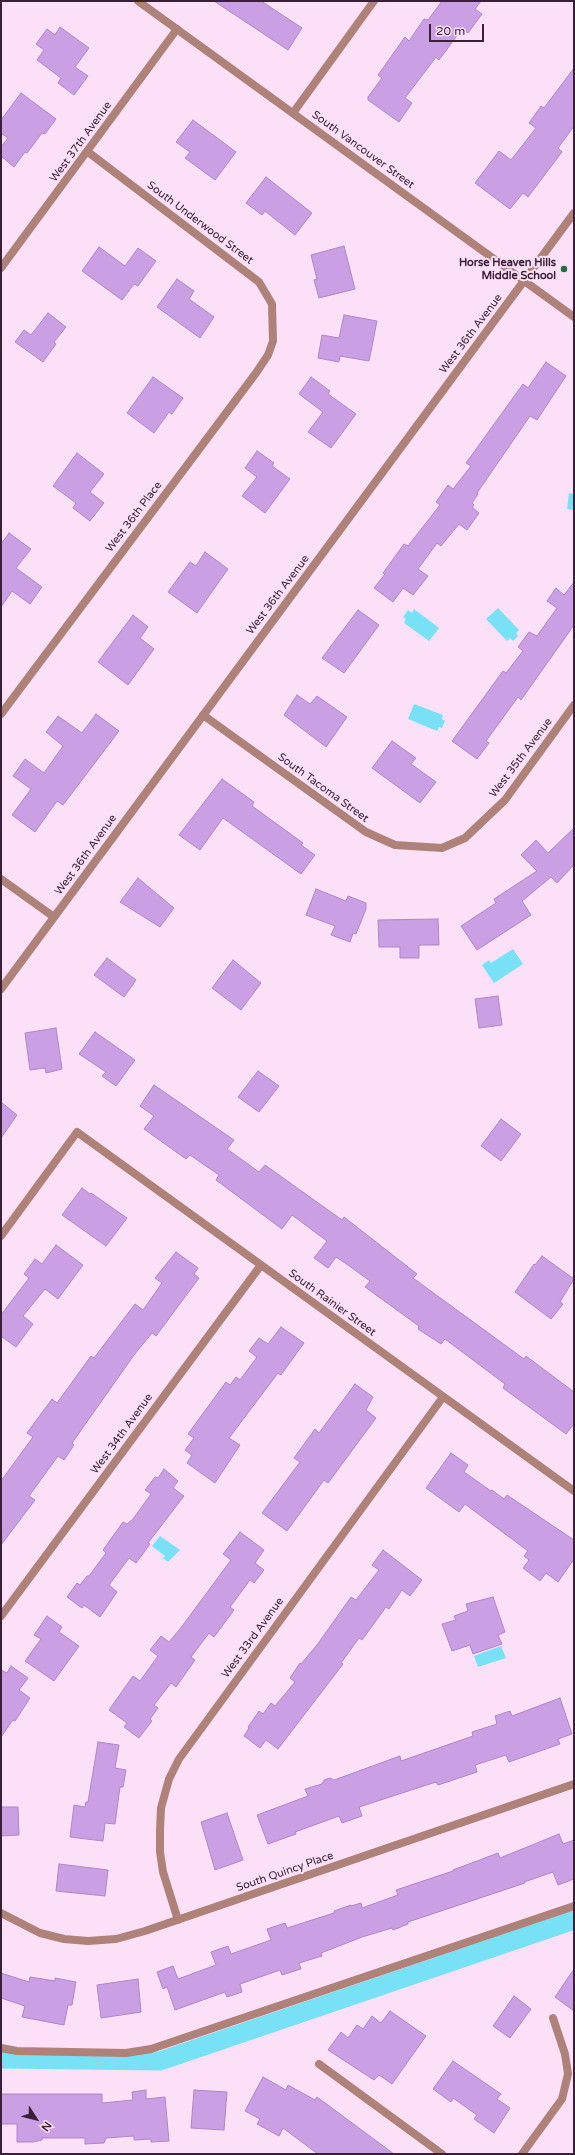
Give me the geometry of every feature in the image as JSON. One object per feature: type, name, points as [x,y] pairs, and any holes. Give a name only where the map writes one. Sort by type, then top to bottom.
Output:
[{"type":"street","name":"South Vancouver Street","points":[[138,1],[525,280],[574,317]]},
{"type":"street","points":[[293,113],[374,1]]},
{"type":"street","name":"West 37th Avenue","points":[[1,268],[88,152],[177,29]]},
{"type":"street","name":"South Underwood Street","points":[[88,152],[259,282],[272,304],[274,329]]},
{"type":"street","name":"West 36th Avenue","points":[[1,989],[574,213]]},
{"type":"street","name":"West 36th Place","points":[[1,714],[256,373],[268,355],[273,341],[274,329]]},
{"type":"street","name":"West 35th Avenue","points":[[442,848],[465,838],[505,800],[574,705]]},
{"type":"street","name":"South Tacoma Street","points":[[203,715],[366,832],[395,845],[442,848]]},
{"type":"street","points":[[1,879],[54,917]]},
{"type":"street","name":"South Rainier Street","points":[[1,1236],[77,1132],[574,1491]]},
{"type":"street","name":"West 34th Avenue","points":[[1,1616],[261,1265]]},
{"type":"street","name":"West 33rd Avenue","points":[[178,1920],[163,1872],[160,1838],[161,1808],[169,1780],[179,1759],[444,1397]]},
{"type":"street","name":"South Quincy Place","points":[[1,1913],[40,1933],[64,1939],[88,1941],[116,1939],[178,1920],[574,1784]]},
{"type":"street","points":[[1,2048],[16,2051],[126,2053],[151,2049],[574,1906]]},
{"type":"street","points":[[522,2154],[562,2099],[568,2074],[565,2054],[553,2018]]},
{"type":"street","points":[[320,2064],[442,2154]]},
{"type":"water","points":[[569,493],[574,494],[574,510],[567,509]]},
{"type":"water","points":[[498,608],[519,630],[516,633],[518,636],[513,641],[510,638],[507,641],[486,619]]},
{"type":"water","points":[[414,609],[439,628],[429,641],[404,623],[406,619],[403,617],[408,610],[412,613]]},
{"type":"water","points":[[414,704],[443,715],[442,719],[445,721],[442,728],[439,727],[437,731],[408,719]]},
{"type":"water","points":[[513,949],[523,964],[494,983],[482,965],[489,960],[491,963]]},
{"type":"water","points":[[160,1536],[180,1550],[168,1562],[163,1558],[165,1556],[152,1546]]},
{"type":"water","points":[[501,1646],[506,1658],[478,1667],[474,1656]]},
{"type":"building","points":[[214,1],[261,1],[302,28],[288,50]]},
{"type":"building","points":[[442,1],[481,1],[475,9],[482,14],[468,33],[462,29],[439,60],[436,57],[405,98],[412,103],[399,122],[368,100],[368,97],[382,78],[378,75],[405,37],[409,41],[424,19],[428,20]]},
{"type":"building","points":[[60,27],[89,48],[75,67],[88,76],[74,95],[58,83],[61,78],[37,60],[44,50],[36,44],[47,29],[55,35]]},
{"type":"building","points":[[574,68],[574,126],[558,148],[562,152],[528,197],[523,193],[510,209],[475,183],[499,151],[511,160],[536,128],[529,123],[541,106],[544,108]]},
{"type":"building","points":[[21,93],[56,119],[45,134],[42,133],[27,153],[25,152],[14,167],[1,156],[1,147],[8,138],[1,133],[1,120]]},
{"type":"building","points":[[193,120],[236,152],[215,180],[185,158],[190,152],[176,142]]},
{"type":"building","points":[[266,177],[312,213],[295,235],[265,211],[262,215],[246,203]]},
{"type":"building","points":[[344,246],[355,289],[319,298],[314,280],[317,279],[311,255]]},
{"type":"building","points":[[99,247],[125,266],[138,248],[156,261],[138,286],[134,284],[122,300],[82,271]]},
{"type":"building","points":[[177,279],[194,291],[189,299],[214,317],[200,338],[157,307]]},
{"type":"building","points":[[48,313],[66,327],[54,342],[56,344],[43,362],[15,342],[24,330],[31,335]]},
{"type":"building","points":[[344,315],[377,321],[369,361],[340,356],[339,362],[318,358],[322,335],[339,338]]},
{"type":"building","points":[[546,362],[566,376],[537,420],[530,416],[477,493],[478,494],[472,503],[474,505],[472,507],[479,513],[467,530],[459,524],[441,546],[437,543],[418,569],[428,576],[413,595],[403,588],[393,602],[374,588],[385,574],[383,573],[404,544],[408,546],[440,505],[436,502],[448,485],[453,489],[471,466],[466,463],[523,384],[528,388]]},
{"type":"building","points":[[153,377],[183,398],[172,414],[169,412],[154,433],[127,413]]},
{"type":"building","points":[[311,377],[330,391],[328,394],[356,414],[331,448],[308,432],[323,412],[299,394]]},
{"type":"building","points":[[257,451],[274,463],[272,466],[290,479],[265,513],[242,496],[257,477],[245,468]]},
{"type":"building","points":[[77,453],[104,474],[90,492],[104,503],[90,521],[73,508],[76,503],[53,486]]},
{"type":"building","points":[[9,533],[31,549],[16,568],[42,587],[30,604],[12,591],[1,607],[1,544]]},
{"type":"building","points":[[205,552],[228,569],[197,613],[168,592],[190,562],[196,566]]},
{"type":"building","points":[[574,582],[574,625],[521,700],[518,697],[486,741],[489,743],[477,759],[452,741],[503,671],[506,673],[523,651],[518,647],[529,632],[537,636],[557,608],[547,601],[556,588],[564,595]]},
{"type":"building","points":[[358,610],[379,625],[344,673],[322,658]]},
{"type":"building","points":[[133,615],[148,627],[140,638],[154,649],[128,685],[98,662]]},
{"type":"building","points":[[297,695],[310,704],[317,696],[347,717],[326,747],[284,715]]},
{"type":"building","points":[[96,714],[119,731],[63,805],[57,801],[35,832],[12,815],[31,789],[13,776],[25,759],[44,773],[63,746],[46,732],[58,716],[82,733]]},
{"type":"building","points":[[392,741],[416,758],[411,764],[436,782],[420,803],[372,768]]},
{"type":"building","points":[[222,779],[254,802],[252,806],[303,843],[301,845],[315,855],[301,874],[223,818],[200,850],[179,835]]},
{"type":"building","points":[[574,828],[574,865],[557,883],[551,877],[522,901],[531,915],[477,950],[461,926],[496,903],[494,899],[537,871],[521,855],[536,840],[548,853]]},
{"type":"building","points":[[138,878],[174,908],[160,927],[120,902]]},
{"type":"building","points":[[316,889],[346,901],[348,896],[366,903],[366,909],[356,934],[353,933],[350,942],[331,935],[335,926],[306,915]]},
{"type":"building","points":[[438,919],[439,945],[419,945],[419,958],[400,958],[400,947],[379,947],[378,920]]},
{"type":"building","points":[[107,958],[136,980],[124,997],[94,975]]},
{"type":"building","points":[[233,960],[261,983],[241,1010],[212,988]]},
{"type":"building","points":[[498,996],[502,1025],[479,1028],[475,999]]},
{"type":"building","points":[[56,1028],[62,1069],[46,1073],[45,1068],[30,1070],[25,1033]]},
{"type":"building","points":[[95,1032],[135,1060],[116,1086],[102,1076],[106,1072],[79,1054]]},
{"type":"building","points":[[258,1071],[279,1086],[259,1112],[238,1097]]},
{"type":"building","points":[[154,1085],[234,1140],[227,1149],[259,1172],[265,1165],[342,1220],[344,1217],[417,1274],[413,1278],[524,1359],[526,1356],[574,1392],[574,1424],[566,1434],[503,1388],[505,1384],[445,1339],[441,1344],[418,1329],[419,1326],[365,1287],[370,1281],[348,1265],[336,1257],[328,1268],[314,1258],[327,1241],[292,1215],[282,1229],[216,1180],[219,1175],[190,1155],[186,1159],[144,1129],[154,1116],[140,1106]]},
{"type":"building","points":[[1,1102],[17,1115],[1,1138]]},
{"type":"building","points":[[501,1119],[521,1134],[501,1161],[481,1146]]},
{"type":"building","points":[[82,1188],[127,1218],[106,1246],[62,1215]]},
{"type":"building","points":[[56,1245],[83,1265],[58,1299],[45,1289],[23,1316],[33,1324],[16,1347],[1,1336],[1,1315],[29,1278],[24,1274],[35,1259],[42,1264]]},
{"type":"building","points":[[176,1252],[198,1268],[194,1274],[199,1278],[156,1336],[152,1333],[134,1355],[72,1443],[74,1445],[64,1460],[58,1456],[29,1496],[35,1500],[1,1545],[1,1481],[33,1437],[27,1433],[52,1399],[57,1403],[91,1356],[94,1358],[135,1304],[143,1310],[162,1283],[155,1278]]},
{"type":"building","points":[[542,1256],[574,1279],[560,1302],[563,1304],[551,1319],[515,1292],[534,1264],[535,1265]]},
{"type":"building","points":[[281,1327],[304,1343],[281,1375],[278,1373],[229,1438],[240,1445],[215,1483],[187,1463],[192,1455],[185,1450],[194,1438],[188,1434],[226,1382],[230,1385],[236,1377],[240,1380],[257,1357],[249,1351],[259,1338],[268,1344]]},
{"type":"building","points":[[355,1384],[373,1397],[366,1410],[376,1418],[328,1483],[324,1480],[287,1531],[262,1513],[300,1462],[294,1458],[315,1429],[319,1433]]},
{"type":"building","points":[[451,1453],[468,1465],[464,1472],[504,1499],[507,1495],[574,1540],[574,1559],[558,1582],[546,1573],[540,1581],[523,1568],[529,1560],[524,1556],[528,1551],[465,1504],[459,1512],[426,1488]]},
{"type":"building","points":[[164,1469],[178,1481],[173,1488],[184,1496],[148,1543],[150,1544],[136,1563],[129,1558],[109,1585],[117,1592],[100,1617],[84,1605],[82,1608],[67,1597],[77,1583],[80,1585],[87,1576],[89,1576],[106,1553],[103,1550],[123,1522],[127,1524],[133,1519],[151,1494],[145,1490],[155,1477],[158,1478]]},
{"type":"building","points":[[240,1532],[264,1550],[255,1563],[264,1570],[254,1583],[250,1580],[230,1607],[234,1610],[214,1637],[209,1633],[191,1657],[195,1660],[176,1687],[171,1683],[154,1705],[158,1708],[150,1719],[152,1721],[139,1738],[124,1727],[127,1723],[109,1710],[133,1676],[140,1681],[158,1656],[150,1650],[161,1636],[169,1642],[231,1560],[223,1554]]},
{"type":"building","points":[[383,1550],[422,1580],[410,1596],[402,1590],[389,1609],[386,1607],[362,1640],[359,1638],[341,1663],[343,1664],[278,1749],[266,1740],[260,1748],[244,1736],[249,1728],[248,1727],[259,1711],[263,1714],[271,1703],[275,1706],[295,1682],[290,1678],[300,1663],[301,1664],[317,1645],[351,1597],[356,1600],[379,1570],[372,1565]]},
{"type":"building","points":[[493,1597],[505,1632],[498,1635],[502,1644],[473,1654],[470,1645],[452,1651],[442,1624],[456,1620],[454,1616],[468,1611],[466,1604]]},
{"type":"building","points":[[47,1616],[62,1627],[59,1632],[79,1646],[54,1681],[25,1661],[41,1639],[34,1635]]},
{"type":"building","points":[[11,1666],[28,1678],[19,1690],[30,1698],[15,1721],[13,1720],[1,1737],[1,1670],[7,1673]]},
{"type":"building","points":[[560,1698],[572,1734],[558,1739],[560,1744],[509,1762],[506,1755],[475,1765],[477,1772],[438,1785],[436,1782],[359,1807],[362,1816],[342,1823],[339,1816],[295,1832],[296,1834],[268,1844],[257,1815],[308,1796],[305,1789],[322,1784],[324,1780],[330,1778],[334,1780],[400,1756],[401,1761],[473,1736],[472,1732],[497,1724],[495,1716],[510,1711],[512,1716]]},
{"type":"building","points":[[98,1742],[119,1745],[115,1768],[126,1770],[123,1787],[120,1787],[115,1824],[105,1823],[103,1841],[70,1837],[74,1805],[85,1807],[86,1802],[88,1802]]},
{"type":"building","points":[[1,1807],[18,1807],[19,1835],[1,1836]]},
{"type":"building","points":[[227,1813],[243,1860],[215,1870],[201,1822]]},
{"type":"building","points":[[559,1834],[563,1844],[574,1840],[574,1879],[558,1885],[553,1872],[524,1882],[525,1883],[408,1922],[408,1924],[393,1930],[392,1928],[362,1937],[321,1953],[322,1956],[299,1963],[301,1969],[282,1975],[280,1970],[240,1984],[242,1992],[227,1997],[225,1992],[175,2010],[167,1987],[163,1989],[157,1972],[173,1966],[178,1979],[216,1965],[211,1952],[228,1946],[231,1954],[271,1940],[267,1929],[285,1923],[287,1928],[334,1913],[334,1911],[351,1905],[361,1903],[362,1908],[398,1895],[396,1890],[453,1871],[498,1853],[500,1858]]},
{"type":"building","points":[[59,1864],[108,1870],[105,1896],[56,1891]]},
{"type":"building","points":[[574,1969],[574,2011],[555,1997]]},
{"type":"building","points":[[1,1973],[29,1982],[30,1977],[55,1981],[55,1978],[76,1982],[72,2005],[68,2005],[64,2025],[22,2017],[25,2006],[1,1998]]},
{"type":"building","points":[[138,1979],[141,2012],[101,2018],[97,1985]]},
{"type":"building","points":[[514,1996],[531,2009],[510,2038],[493,2026]]},
{"type":"building","points":[[390,2011],[426,2036],[392,2084],[379,2075],[374,2080],[328,2050],[341,2032],[348,2038],[357,2025],[363,2029],[372,2016],[381,2023]]},
{"type":"building","points":[[453,2061],[501,2094],[497,2099],[510,2108],[494,2133],[474,2119],[477,2115],[453,2098],[451,2102],[433,2089]]},
{"type":"building","points":[[263,2077],[286,2090],[288,2085],[315,2100],[317,2097],[394,2154],[318,2154],[283,2128],[279,2136],[257,2124],[260,2119],[245,2111]]},
{"type":"building","points":[[146,2090],[146,2099],[165,2097],[169,2141],[151,2142],[151,2139],[134,2140],[134,2136],[106,2138],[104,2143],[85,2144],[85,2138],[42,2138],[42,2140],[33,2142],[17,2142],[17,2124],[1,2124],[1,2094],[102,2094],[102,2103],[133,2100],[132,2092]]},
{"type":"building","points":[[194,2090],[227,2092],[224,2130],[191,2128]]},
{"type":"waterway","points":[[1,2059],[160,2061],[574,1920]]},
{"type":"place","name":"Horse Heaven Hills Middle School","points":[[564,269]]}]
